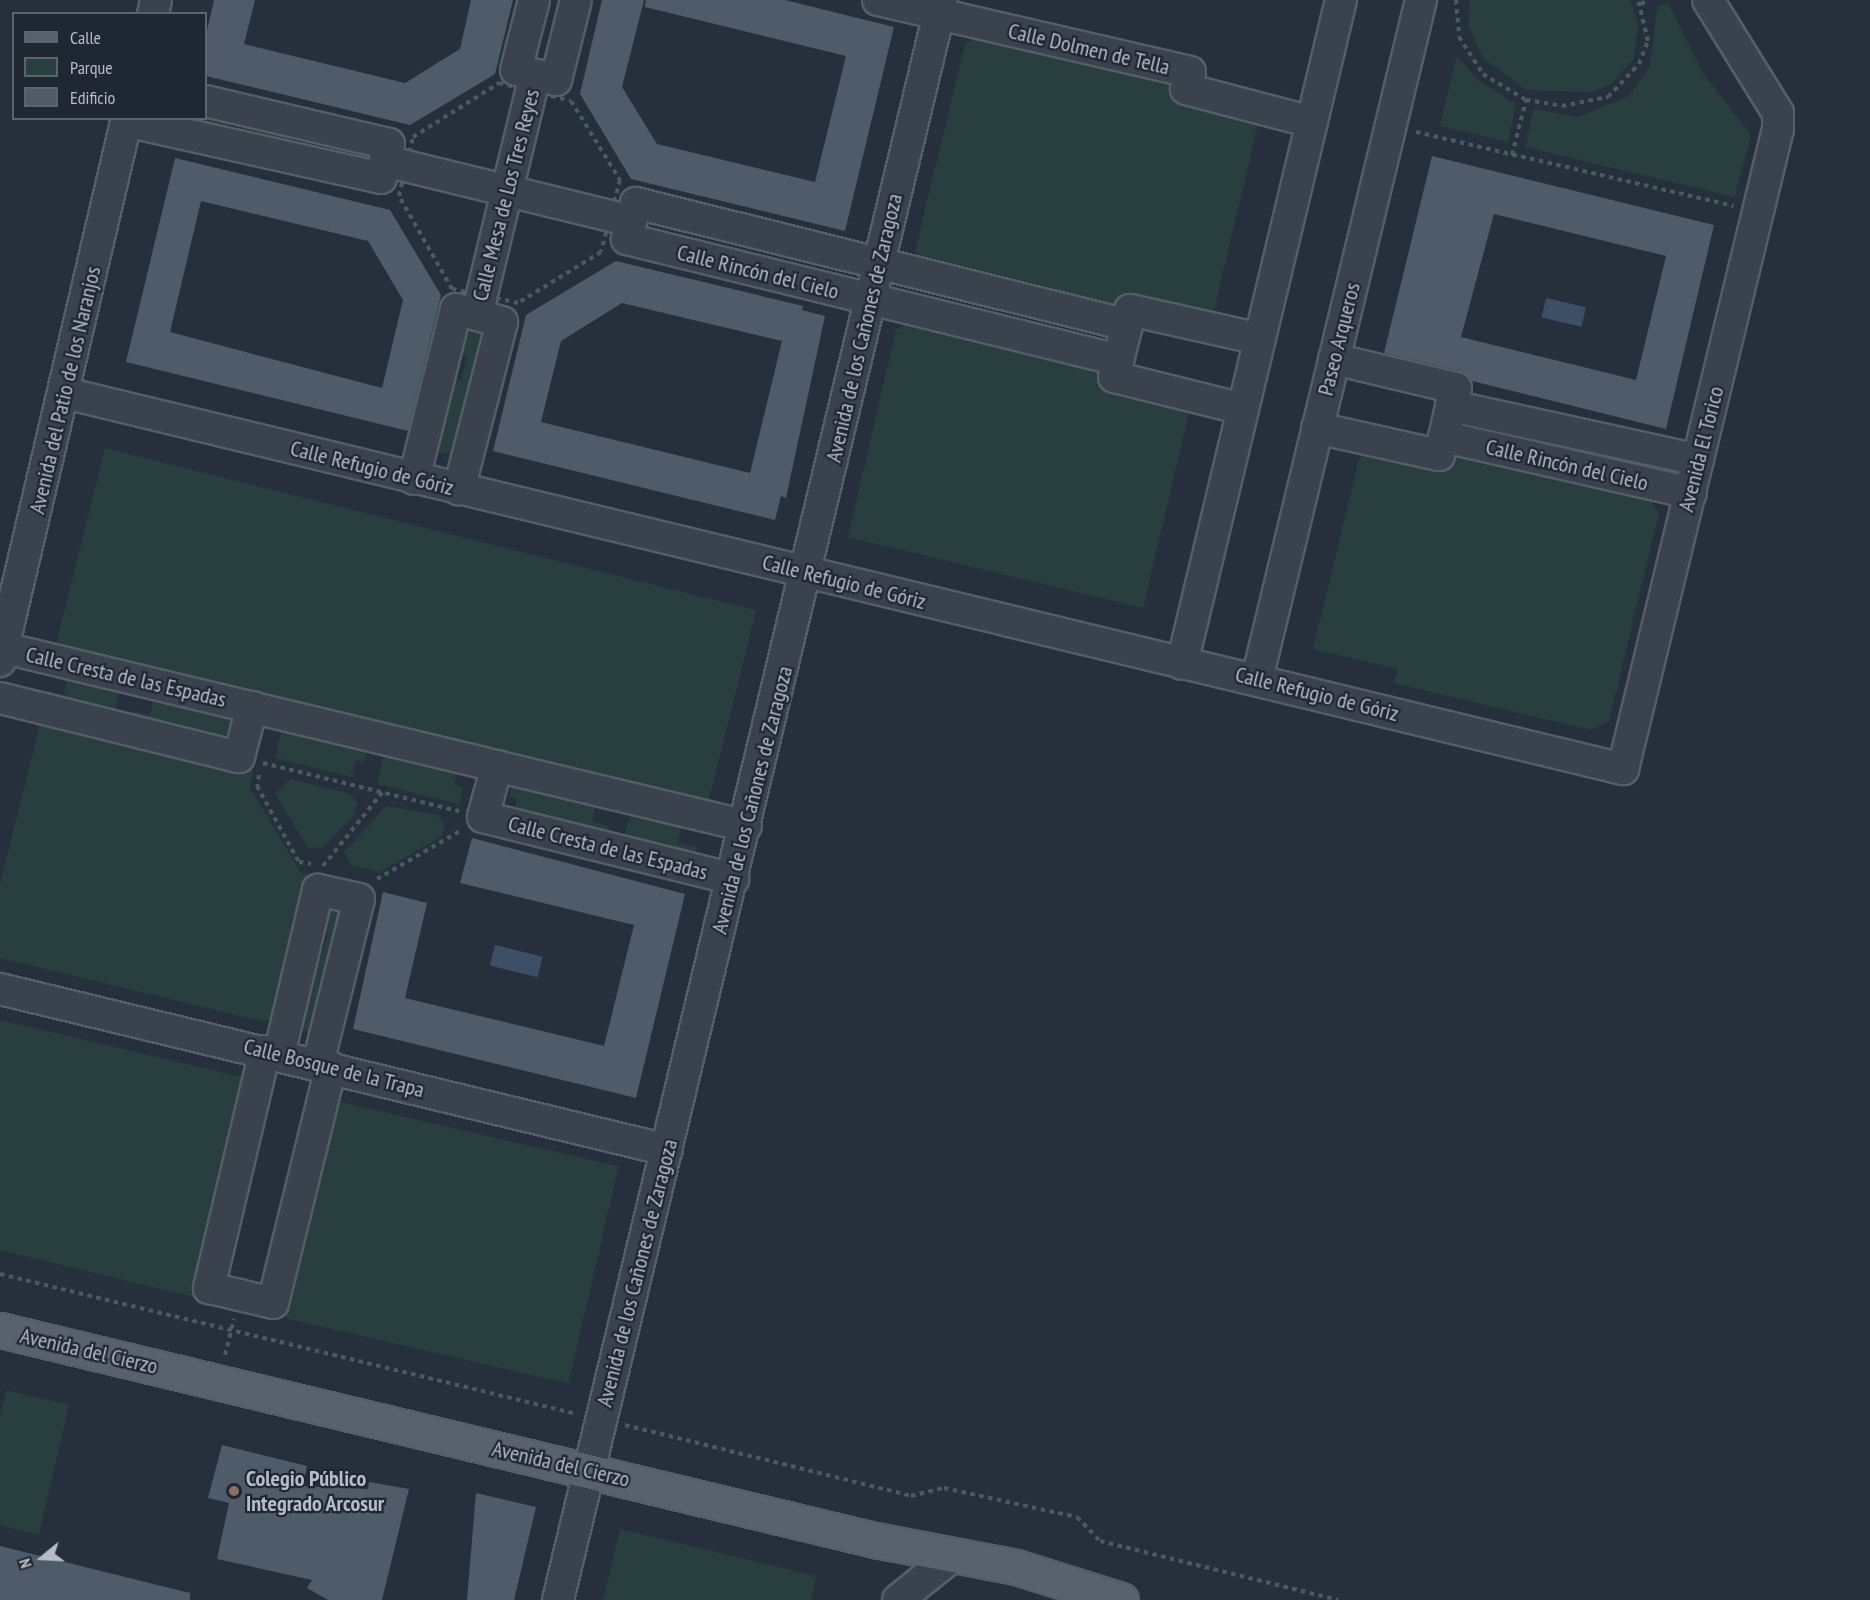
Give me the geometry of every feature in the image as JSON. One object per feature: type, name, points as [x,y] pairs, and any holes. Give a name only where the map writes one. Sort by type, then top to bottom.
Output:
[{"type":"main road","name":"Avenida del Cierzo","points":[[0,1330],[950,1558],[995,1562],[1051,1590],[1121,1600]]},
{"type":"street","name":"Calle Mesa de Los Tres Reyes","points":[[534,0],[516,70],[556,80],[576,0]]},
{"type":"street","name":"Calle Dolmen de Tella","points":[[878,0],[940,7],[1190,72],[1186,89],[1312,123]]},
{"type":"street","points":[[1182,664],[1341,0]]},
{"type":"street","name":"Paseo Arqueros","points":[[1257,679],[1421,0]]},
{"type":"street","name":"Avenida El Torico","points":[[1623,769],[1760,212],[1778,129],[1778,112],[1708,0]]},
{"type":"street","name":"Avenida de los Cañones de Zaragoza","points":[[558,1600],[807,573],[940,7]]},
{"type":"street","name":"Calle Mesa de Los Tres Reyes","points":[[477,315],[535,75]]},
{"type":"street","points":[[127,120],[381,178],[389,144],[207,101]]},
{"type":"street","name":"Avenida del Patio de los Naranjos","points":[[1,652],[65,393],[127,120]]},
{"type":"street","points":[[385,161],[631,221]]},
{"type":"street","name":"Calle Rincón del Cielo","points":[[1118,360],[627,239],[631,221],[636,203],[1126,325]]},
{"type":"street","name":"Calle Mesa de Los Tres Reyes","points":[[414,478],[456,309],[502,322],[459,490]]},
{"type":"street","points":[[1243,409],[1114,377],[1126,325],[1130,310],[1260,339]]},
{"type":"street","points":[[1317,428],[1439,455],[1452,406],[1456,388],[1334,358]]},
{"type":"street","name":"Calle Refugio de Góriz","points":[[65,393],[459,490],[1182,664],[1257,679],[1623,769]]},
{"type":"street","name":"Calle Rincón del Cielo","points":[[1452,406],[1698,460]]},
{"type":"street","name":"Calle Rincón del Cielo","points":[[1444,437],[1691,493]]},
{"type":"street","name":"Calle Cresta de las Espadas","points":[[1,652],[252,707],[746,826]]},
{"type":"street","points":[[0,698],[251,760]]},
{"type":"street","name":"Calle Cresta de las Espadas","points":[[251,760],[252,707]]},
{"type":"street","name":"Calle Cresta de las Espadas","points":[[497,766],[483,817],[733,879]]},
{"type":"street","points":[[325,875],[358,899],[273,1303],[209,1288],[272,1053],[325,875]]},
{"type":"street","name":"Calle Bosque de la Trapa","points":[[0,989],[667,1150]]},
{"type":"street","points":[[898,1600],[950,1558]]},
{"type":"path","points":[[1456,0],[1454,17],[1468,55],[1483,74],[1526,100],[1577,106],[1621,87],[1645,53],[1640,2],[1648,0]]},
{"type":"path","points":[[1512,155],[1526,100]]},
{"type":"path","points":[[1390,126],[1760,212]]},
{"type":"path","points":[[251,760],[257,786],[300,862],[325,875],[383,792]]},
{"type":"path","name":"Calle Cresta de las Espadas","points":[[251,760],[483,817]]},
{"type":"path","points":[[372,878],[382,880],[483,817]]},
{"type":"path","points":[[0,1274],[911,1496],[944,1488],[1077,1517],[1100,1541],[1338,1600]]},
{"type":"path","points":[[219,1382],[239,1295]]},
{"type":"green space","points":[[1470,0],[1630,0],[1638,24],[1634,59],[1612,83],[1593,92],[1526,90],[1483,58],[1468,25]]},
{"type":"green space","points":[[1668,2],[1703,73],[1751,135],[1735,197],[1525,147],[1534,109],[1578,117],[1629,96],[1650,66],[1657,7]]},
{"type":"green space","points":[[983,33],[1178,80],[1260,116],[1212,319],[1122,315],[926,267],[915,251],[965,44]]},
{"type":"green space","points":[[1457,56],[1478,80],[1516,104],[1508,142],[1440,126]]},
{"type":"green space","points":[[207,112],[233,118],[231,127],[292,133],[288,148],[186,125],[188,120],[207,120]]},
{"type":"green space","points":[[914,319],[1110,366],[1191,405],[1143,608],[848,537],[896,330]]},
{"type":"green space","points":[[465,326],[489,333],[471,410],[462,408],[456,433],[464,436],[459,457],[435,451],[453,379],[461,381],[467,356],[459,353]]},
{"type":"green space","points":[[1362,447],[1451,449],[1648,497],[1659,513],[1609,721],[1592,730],[1393,683],[1398,669],[1313,649]]},
{"type":"green space","points":[[105,448],[756,610],[706,813],[54,651]]},
{"type":"green space","points":[[69,672],[121,685],[113,718],[45,702],[48,691],[63,695]]},
{"type":"green space","points":[[155,693],[240,713],[236,729],[228,728],[223,745],[131,723],[134,711],[150,715]]},
{"type":"green space","points":[[41,719],[253,770],[250,788],[301,873],[314,876],[282,1012],[265,1022],[0,958],[0,885]]},
{"type":"green space","points":[[283,725],[368,745],[364,762],[356,760],[352,777],[275,758]]},
{"type":"green space","points":[[385,750],[458,768],[454,785],[463,787],[459,804],[377,784]]},
{"type":"green space","points":[[513,778],[597,800],[592,822],[609,826],[608,838],[514,813],[517,799],[509,797]]},
{"type":"green space","points":[[290,779],[350,794],[357,803],[355,814],[324,847],[308,848],[275,794]]},
{"type":"green space","points":[[386,806],[438,815],[445,825],[441,837],[380,872],[351,865],[344,852]]},
{"type":"green space","points":[[632,808],[683,820],[678,843],[697,847],[695,859],[622,843]]},
{"type":"green space","points":[[326,907],[348,912],[331,984],[322,982],[315,1009],[325,1012],[319,1035],[297,1029],[314,957],[321,958],[328,932],[320,930]]},
{"type":"green space","points":[[0,1020],[250,1079],[198,1298],[0,1250]]},
{"type":"green space","points":[[336,1101],[619,1166],[568,1384],[286,1318]]},
{"type":"green space","points":[[6,1390],[69,1405],[39,1535],[0,1525],[0,1416]]},
{"type":"green space","points":[[620,1529],[816,1576],[811,1600],[603,1600]]},
{"type":"water","points":[[1546,298],[1586,307],[1581,327],[1542,317]]},
{"type":"water","points":[[495,945],[543,957],[537,977],[490,965]]},
{"type":"building","points":[[214,0],[255,0],[244,44],[405,83],[460,49],[471,0],[513,0],[495,74],[410,125],[207,76],[207,31]]},
{"type":"building","points":[[602,0],[644,0],[622,87],[657,144],[815,182],[846,56],[645,7],[646,0],[785,0],[894,27],[845,231],[631,179],[580,94]]},
{"type":"building","points":[[1432,156],[1714,225],[1666,429],[1472,381],[1460,371],[1384,353]],"holes":[[[1494,214],[1666,256],[1636,380],[1461,337]]]},
{"type":"building","points":[[175,158],[390,210],[441,295],[408,431],[126,362]],"holes":[[[201,201],[368,241],[403,300],[382,388],[170,332]]]},
{"type":"building","points":[[616,261],[803,306],[802,310],[825,316],[786,498],[781,496],[775,520],[493,451],[526,315]],"holes":[[[622,303],[782,341],[750,473],[541,422],[561,341]]]},
{"type":"building","points":[[472,838],[685,894],[636,1098],[353,1029],[383,892],[427,903],[405,998],[604,1046],[634,925],[460,883]]},
{"type":"building","points":[[222,1445],[307,1466],[303,1486],[368,1489],[369,1482],[409,1489],[382,1600],[328,1600],[307,1588],[312,1580],[217,1559],[229,1503],[208,1498]]},
{"type":"building","points":[[476,1493],[536,1507],[514,1600],[467,1600]]},
{"type":"building","points":[[0,1546],[190,1593],[190,1600],[0,1600]]},
{"type":"place","name":"Colegio Público Integrado Arcosur","points":[[234,1491]]}]
